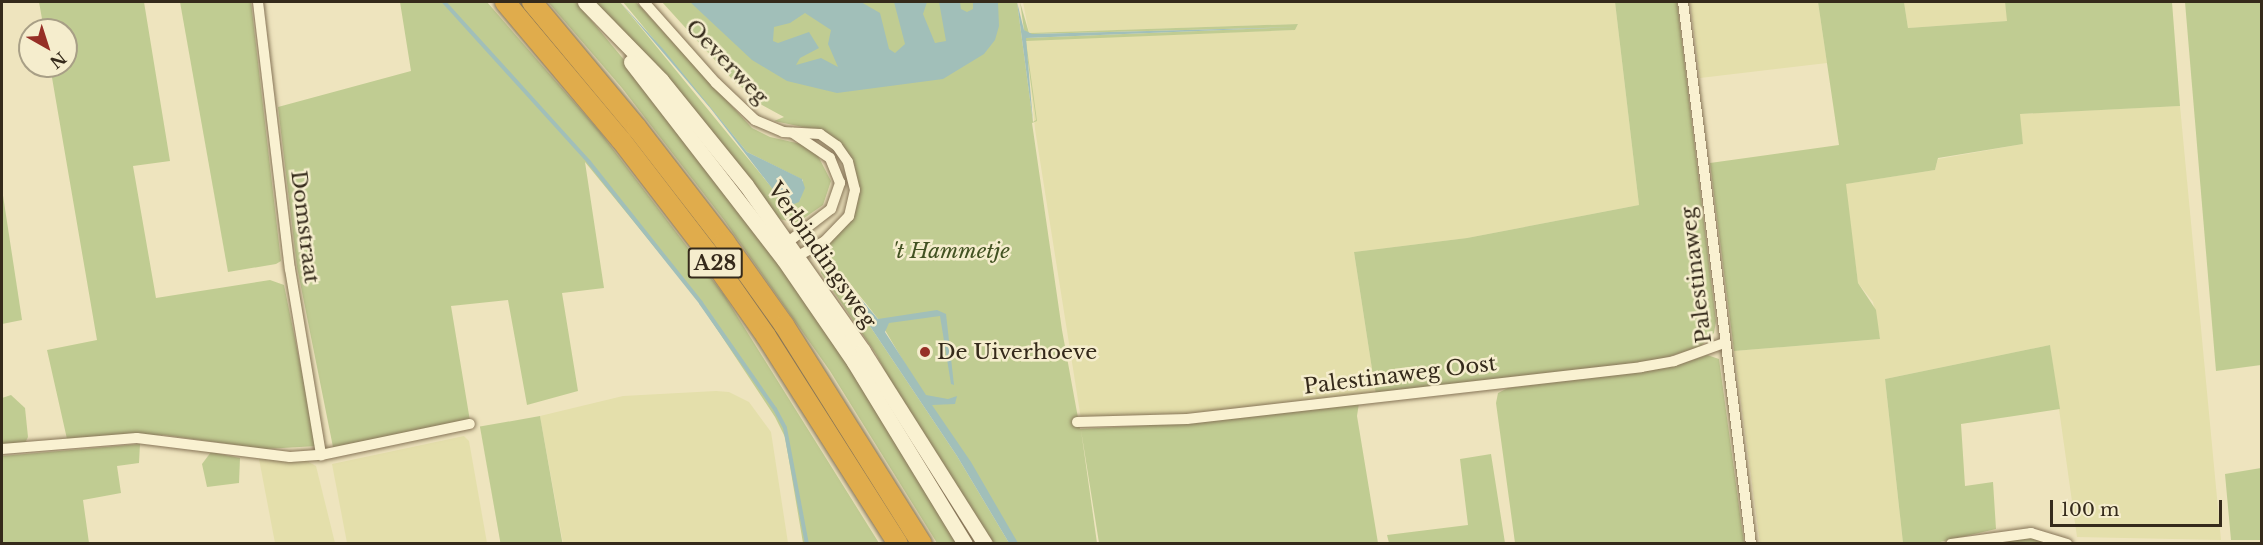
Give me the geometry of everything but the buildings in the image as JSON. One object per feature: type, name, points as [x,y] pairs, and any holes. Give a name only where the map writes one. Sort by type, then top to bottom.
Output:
[{"type":"highway","name":"A28","points":[[504,2],[621,140],[707,252],[766,336],[898,543]]},
{"type":"highway","name":"A28","points":[[532,2],[637,128],[725,242],[784,325],[922,543]]},
{"type":"main road","name":"Verbindingsweg","points":[[590,7],[694,118],[788,242],[864,351],[985,543]]},
{"type":"main road","name":"Verbindingsweg","points":[[590,7],[784,260],[854,362],[965,543]]},
{"type":"street","name":"Domstraat","points":[[258,2],[290,269],[321,455]]},
{"type":"street","name":"Oeverweg","points":[[644,2],[716,83],[755,120],[793,133],[830,158],[840,183],[831,209],[788,242]]},
{"type":"street","name":"Palestinaweg","points":[[1683,2],[1724,343],[1751,543]]},
{"type":"street","name":"Oeverweg","points":[[793,133],[820,134],[837,146],[848,162],[855,190],[852,208],[841,227],[800,259]]},
{"type":"street","points":[[788,242],[784,260],[800,259]]},
{"type":"street","name":"Palestinaweg Oost","points":[[1077,422],[1187,419],[1641,367],[1674,361],[1724,343]]},
{"type":"street","points":[[2,449],[137,438],[290,457],[321,455],[470,424]]},
{"type":"street","points":[[1951,543],[2031,533],[2067,543]]},
{"type":"shaded area","points":[[1023,2],[1615,2],[1639,205],[1467,238],[1354,252],[1376,395],[1213,413],[1081,419],[1035,129],[1026,40],[1295,30],[1298,24],[1029,33]]},
{"type":"shaded area","points":[[1690,2],[1818,2],[1827,63],[1700,78]]},
{"type":"shaded area","points":[[1904,2],[2005,2],[2008,21],[1908,28]]},
{"type":"shaded area","points":[[2180,106],[2221,540],[2077,537],[2050,345],[1885,379],[1903,543],[1760,543],[1734,351],[1880,339],[1873,302],[1858,283],[1845,184],[1935,170],[1938,159],[2023,144],[2019,114]]},
{"type":"shaded area","points":[[729,392],[749,402],[771,432],[788,543],[563,543],[540,416],[623,396]]},
{"type":"shaded area","points":[[464,436],[469,441],[487,543],[347,543],[332,464]]},
{"type":"shaded area","points":[[259,459],[307,461],[316,466],[335,543],[275,543]]},
{"type":"green space","points":[[39,2],[144,2],[170,161],[133,166],[156,298],[270,280],[284,285],[317,446],[265,449],[164,435],[67,439],[47,350],[97,340],[52,78],[78,78],[78,18],[42,18]]},
{"type":"green space","points":[[180,2],[251,2],[281,261],[276,264],[228,272]]},
{"type":"green space","points":[[400,2],[487,2],[600,132],[724,295],[879,543],[803,543],[785,437],[775,417],[697,299],[585,162],[604,288],[562,293],[578,391],[527,405],[508,300],[451,306],[470,421],[333,447],[297,267],[278,107],[411,71]]},
{"type":"green space","points":[[548,2],[576,2],[689,138],[774,252],[962,543],[937,543],[830,371],[724,220],[622,88]]},
{"type":"green space","points":[[594,2],[620,2],[786,205],[800,200],[803,180],[747,152],[623,2],[636,2],[752,128],[770,137],[801,144],[817,154],[831,181],[823,205],[797,223],[775,218]]},
{"type":"green space","name":"'t Hammetje","points":[[662,2],[1017,2],[1033,122],[1036,120],[1025,41],[1026,38],[1296,27],[1027,34],[1024,30],[1020,2],[1029,33],[1298,24],[1295,30],[1026,41],[1037,121],[1032,123],[1062,330],[1080,429],[1170,424],[1359,403],[1357,416],[1378,543],[1099,543],[1081,430],[1097,543],[1011,543],[879,320],[841,272],[837,277],[957,456],[1009,543],[989,543],[903,406],[876,354],[821,273],[823,250],[849,222],[859,193],[854,163],[822,131],[774,121],[784,117],[762,105],[732,79]]},
{"type":"green space","points":[[1615,2],[1677,2],[1716,321],[1714,333],[1700,347],[1658,360],[1376,395],[1354,252],[1467,238],[1639,205]]},
{"type":"green space","points":[[1818,2],[1904,2],[1908,28],[2007,21],[2005,2],[2172,2],[2180,106],[2020,114],[2023,144],[1938,158],[1935,170],[1846,184],[1858,283],[1876,310],[1880,339],[1734,351],[1710,163],[1839,145]]},
{"type":"green space","points":[[2185,2],[2261,2],[2261,365],[2216,371]]},
{"type":"green space","points":[[2,189],[22,320],[2,324]]},
{"type":"green space","points":[[2050,345],[2060,409],[1961,424],[1965,486],[1993,482],[1996,529],[1936,543],[1903,543],[1885,379]]},
{"type":"green space","points":[[1707,355],[1719,359],[1744,543],[1515,543],[1496,403],[1498,393],[1508,388],[1675,366]]},
{"type":"green space","points":[[11,395],[25,408],[28,437],[25,443],[2,444],[2,398]]},
{"type":"green space","points":[[540,416],[562,543],[501,544],[480,427]]},
{"type":"green space","points":[[140,444],[139,463],[117,466],[121,493],[83,500],[89,543],[2,544],[2,456]]},
{"type":"green space","points":[[211,452],[240,458],[239,483],[207,487],[202,464]]},
{"type":"green space","points":[[1491,454],[1505,543],[1389,543],[1387,535],[1468,525],[1460,459]]},
{"type":"green space","points":[[2261,468],[2261,540],[2231,540],[2225,474]]},
{"type":"green space","points":[[2037,535],[2057,544],[1981,544]]},
{"type":"water","points":[[620,2],[663,49],[747,152],[802,179],[805,188],[799,202],[789,206],[781,200],[711,109]]},
{"type":"water","points":[[690,2],[861,2],[880,13],[889,49],[895,53],[905,44],[894,2],[927,2],[923,14],[935,43],[946,41],[939,2],[960,2],[961,9],[967,12],[973,9],[973,2],[998,2],[999,26],[995,40],[984,54],[943,79],[837,93],[787,81],[752,60]],"holes":[[[805,13],[831,30],[828,44],[838,67],[821,58],[796,65],[800,58],[819,48],[809,32],[778,43],[773,41],[774,27],[790,23]]]},
{"type":"water","points":[[1017,2],[1024,30],[1032,34],[1296,27],[1026,38],[1033,122]]},
{"type":"water","points":[[839,273],[878,319],[937,310],[946,314],[954,385],[951,384],[940,316],[889,323],[885,332],[926,395],[948,399],[957,396],[955,404],[932,405],[971,462],[1018,543],[1009,543],[957,456],[837,277]]},
{"type":"waterway","points":[[444,2],[589,162],[701,303],[775,409],[785,428],[807,544]]},
{"type":"place","name":"De Uiverhoeve","points":[[925,352]]}]
